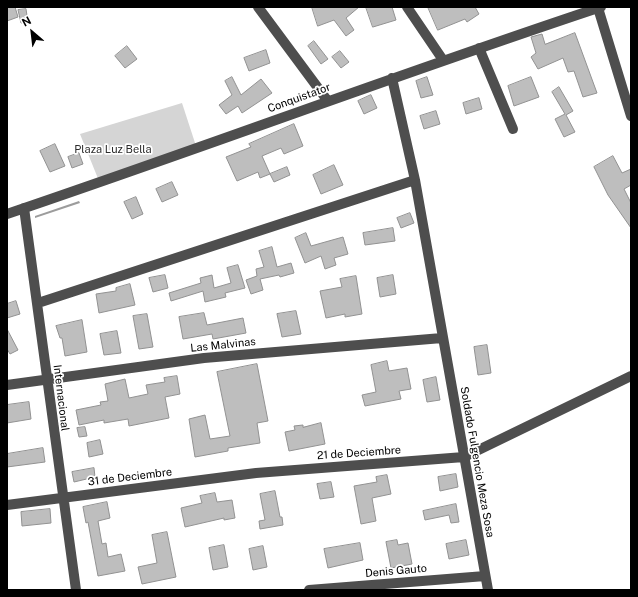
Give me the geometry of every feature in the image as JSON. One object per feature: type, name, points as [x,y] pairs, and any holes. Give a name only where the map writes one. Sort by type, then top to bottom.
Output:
[{"type":"street","points":[[258,7],[327,100]]},
{"type":"street","points":[[407,7],[443,60]]},
{"type":"street","points":[[595,8],[631,116]]},
{"type":"street","name":"Conquistator","points":[[7,214],[196,149],[327,100],[595,8]]},
{"type":"street","points":[[479,48],[513,129]]},
{"type":"street","name":"Soldado Fulgencio Meza Sosa","points":[[392,78],[415,180],[488,590]]},
{"type":"street","points":[[38,303],[415,180]]},
{"type":"street","name":"Internacional","points":[[24,208],[38,303],[46,379],[62,497],[76,590]]},
{"type":"street","name":"Las Malvinas","points":[[7,385],[219,357],[442,338]]},
{"type":"street","points":[[464,457],[631,376]]},
{"type":"street","name":"21 de Deciembre","points":[[256,473],[464,457]]},
{"type":"street","name":"31 de Deciembre","points":[[7,505],[256,473]]},
{"type":"street","name":"Denis Gauto","points":[[308,590],[485,576]]},
{"type":"green space","name":"Plaza Luz Bella","points":[[182,103],[197,149],[99,181],[80,134]]},
{"type":"shaded area","points":[[79,201],[80,203],[35,218],[35,216]]},
{"type":"building","points":[[7,7],[15,7],[18,17],[7,21]]},
{"type":"building","points":[[312,7],[359,7],[346,18],[354,30],[346,36],[334,20],[318,26]]},
{"type":"building","points":[[366,7],[392,7],[396,20],[373,27]]},
{"type":"building","points":[[428,7],[475,7],[479,14],[467,22],[465,19],[438,30]]},
{"type":"building","points":[[26,9],[28,22],[21,23],[18,10]]},
{"type":"building","points":[[575,33],[597,93],[583,97],[574,71],[568,72],[563,58],[538,69],[531,57],[536,53],[531,37],[542,34],[545,44]]},
{"type":"building","points":[[314,41],[328,59],[321,64],[308,46]]},
{"type":"building","points":[[127,46],[137,59],[125,68],[115,56]]},
{"type":"building","points":[[266,50],[270,63],[249,71],[244,58]]},
{"type":"building","points":[[340,51],[349,62],[341,68],[332,57]]},
{"type":"building","points":[[232,77],[241,95],[261,79],[272,93],[242,113],[238,106],[226,114],[219,105],[232,95],[225,81]]},
{"type":"building","points":[[427,77],[433,95],[421,98],[416,81]]},
{"type":"building","points":[[531,77],[539,97],[514,106],[508,86]]},
{"type":"building","points":[[559,87],[573,111],[566,115],[575,132],[564,137],[555,119],[565,114],[552,92]]},
{"type":"building","points":[[371,95],[377,108],[364,114],[358,101]]},
{"type":"building","points":[[479,98],[482,109],[466,114],[463,103]]},
{"type":"building","points":[[436,111],[440,124],[424,129],[420,116]]},
{"type":"building","points":[[294,124],[303,146],[284,154],[281,148],[262,156],[270,174],[260,178],[258,172],[237,181],[226,157],[251,147],[249,144]]},
{"type":"building","points":[[55,144],[65,166],[50,172],[40,151]]},
{"type":"building","points":[[79,153],[83,164],[72,168],[68,157]]},
{"type":"building","points":[[613,156],[622,173],[631,169],[631,185],[624,189],[631,203],[631,228],[608,195],[594,167]]},
{"type":"building","points":[[334,165],[343,185],[321,194],[313,175]]},
{"type":"building","points":[[287,167],[290,175],[274,182],[270,174]]},
{"type":"building","points":[[172,182],[178,195],[162,202],[156,189]]},
{"type":"building","points":[[136,197],[143,214],[132,219],[124,202]]},
{"type":"building","points":[[410,213],[414,223],[401,228],[397,218]]},
{"type":"building","points":[[393,228],[395,241],[365,245],[363,233]]},
{"type":"building","points":[[306,233],[311,246],[343,237],[348,254],[334,258],[336,265],[325,269],[321,256],[305,263],[295,238]]},
{"type":"building","points":[[272,247],[277,267],[291,263],[294,273],[280,277],[279,275],[260,279],[263,290],[251,294],[246,280],[257,276],[256,269],[264,267],[259,251]]},
{"type":"building","points":[[238,265],[245,288],[225,293],[226,297],[205,302],[203,291],[171,301],[169,293],[201,283],[200,278],[212,275],[214,288],[231,283],[227,268]]},
{"type":"building","points":[[165,275],[168,288],[153,292],[149,278]]},
{"type":"building","points":[[393,275],[396,294],[380,297],[377,278]]},
{"type":"building","points":[[356,276],[362,314],[345,317],[345,314],[326,318],[320,291],[342,287],[340,279]]},
{"type":"building","points":[[130,284],[135,305],[99,313],[96,294],[116,291],[116,288]]},
{"type":"building","points":[[16,301],[20,314],[7,318],[7,304]]},
{"type":"building","points":[[296,311],[301,334],[282,337],[277,314]]},
{"type":"building","points":[[204,313],[207,325],[243,318],[246,333],[213,339],[212,334],[183,339],[179,317]]},
{"type":"building","points":[[147,314],[153,347],[139,349],[133,316]]},
{"type":"building","points":[[82,320],[87,352],[65,356],[62,338],[60,338],[56,326]]},
{"type":"building","points":[[7,329],[18,350],[10,354],[7,349]]},
{"type":"building","points":[[117,331],[121,353],[104,355],[100,334]]},
{"type":"building","points":[[487,345],[491,373],[478,375],[474,347]]},
{"type":"building","points":[[387,361],[389,371],[407,368],[411,389],[399,391],[401,399],[365,406],[362,395],[376,392],[371,365]]},
{"type":"building","points":[[257,364],[268,421],[257,423],[260,443],[228,448],[228,451],[195,457],[189,419],[205,415],[210,439],[230,436],[217,372]]},
{"type":"building","points":[[177,376],[180,394],[165,397],[169,418],[129,426],[128,419],[104,423],[104,420],[79,425],[76,410],[101,405],[100,402],[108,401],[105,384],[125,379],[129,398],[148,394],[146,385],[165,382],[164,378]]},
{"type":"building","points":[[436,377],[440,400],[427,402],[423,380]]},
{"type":"building","points":[[29,402],[31,419],[7,423],[7,405]]},
{"type":"building","points":[[321,423],[325,444],[289,451],[285,432],[295,430],[294,426],[303,425],[303,427]]},
{"type":"building","points":[[85,427],[87,436],[79,437],[77,428]]},
{"type":"building","points":[[100,440],[103,454],[89,457],[87,443]]},
{"type":"building","points":[[43,448],[45,462],[7,467],[7,454]]},
{"type":"building","points":[[94,468],[95,477],[74,482],[72,472]]},
{"type":"building","points":[[456,474],[458,487],[440,491],[438,477]]},
{"type":"building","points":[[387,475],[391,494],[372,498],[376,521],[361,524],[354,486],[377,482],[376,477]]},
{"type":"building","points":[[331,482],[334,497],[320,499],[317,484]]},
{"type":"building","points":[[275,491],[283,525],[260,529],[259,521],[265,520],[260,494]]},
{"type":"building","points":[[215,493],[217,502],[232,500],[235,518],[224,520],[224,518],[185,527],[181,508],[202,503],[200,496]]},
{"type":"building","points":[[107,502],[110,518],[98,521],[102,544],[106,543],[108,557],[121,554],[125,571],[98,576],[88,522],[86,523],[83,507]]},
{"type":"building","points":[[456,504],[459,522],[451,523],[449,515],[425,520],[423,511]]},
{"type":"building","points":[[50,509],[51,523],[22,526],[21,512]]},
{"type":"building","points":[[167,532],[176,577],[142,584],[138,567],[157,563],[152,535]]},
{"type":"building","points":[[397,540],[398,545],[408,543],[412,564],[391,568],[386,542]]},
{"type":"building","points":[[466,540],[469,555],[449,559],[446,544]]},
{"type":"building","points":[[360,543],[363,560],[328,568],[324,549]]},
{"type":"building","points":[[224,545],[228,567],[213,570],[209,548]]},
{"type":"building","points":[[263,546],[267,567],[253,570],[249,549]]}]
